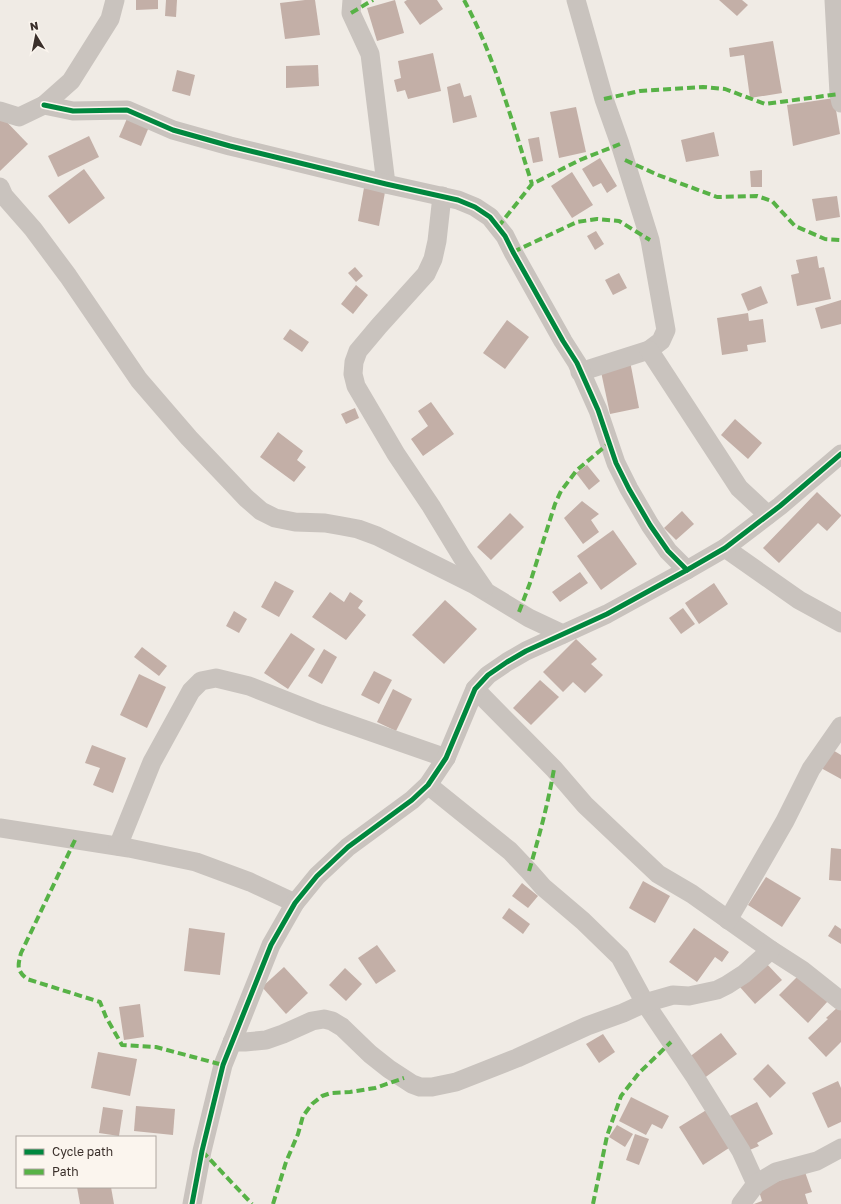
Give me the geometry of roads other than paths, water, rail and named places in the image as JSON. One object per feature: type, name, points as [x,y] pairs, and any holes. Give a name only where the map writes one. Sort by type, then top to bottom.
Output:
[{"type":"street","points":[[0,111],[19,117],[44,105],[71,81],[110,19],[115,0]]},
{"type":"street","points":[[352,0],[351,13],[370,54],[386,184]]},
{"type":"street","points":[[576,0],[604,99],[620,144],[650,240],[666,330],[661,341],[649,350],[580,372]]},
{"type":"street","points":[[834,0],[839,94],[841,103]]},
{"type":"street","points":[[44,105],[73,111],[127,110],[173,130],[230,146],[442,196],[475,206],[490,217],[505,236],[563,341],[577,363],[598,410],[616,463],[629,489],[650,525],[668,551],[688,570]]},
{"type":"street","points":[[0,187],[4,196],[33,229],[59,264],[139,380],[189,438],[246,498],[261,511],[275,518],[295,522],[325,523],[358,529],[377,536],[473,584],[529,618],[564,634]]},
{"type":"street","points":[[442,196],[437,242],[433,259],[426,274],[358,351],[354,362],[353,374],[356,386],[392,448],[486,592]]},
{"type":"street","points":[[649,350],[739,488],[768,515]]},
{"type":"street","points":[[192,1204],[208,1124],[223,1065],[271,945],[295,903],[317,876],[348,847],[412,800],[428,785],[446,758],[475,689],[488,675],[506,662],[526,651],[607,614],[725,548],[780,506],[841,454]]},
{"type":"street","points":[[725,548],[799,600],[841,622]]},
{"type":"street","points":[[118,846],[152,762],[190,691],[201,681],[216,678],[250,686],[320,714],[446,758]]},
{"type":"street","points":[[475,689],[554,769],[585,805],[658,874],[692,894],[802,970],[841,1001]]},
{"type":"street","points":[[728,920],[785,821],[811,769],[838,736]]},
{"type":"street","points":[[428,785],[510,851],[543,887],[620,957],[645,1003],[695,1077],[740,1151],[756,1184]]},
{"type":"street","points":[[0,828],[118,846],[196,862],[250,882],[295,903]]},
{"type":"street","points":[[232,1042],[266,1040],[312,1021],[324,1019],[332,1021],[342,1027],[370,1054],[412,1084],[420,1087],[432,1087],[456,1082],[517,1058],[587,1026],[645,1003],[673,995],[689,996],[717,990],[744,974],[771,950]]},
{"type":"street","points":[[741,1204],[756,1184],[776,1172],[817,1161],[841,1148]]}]
